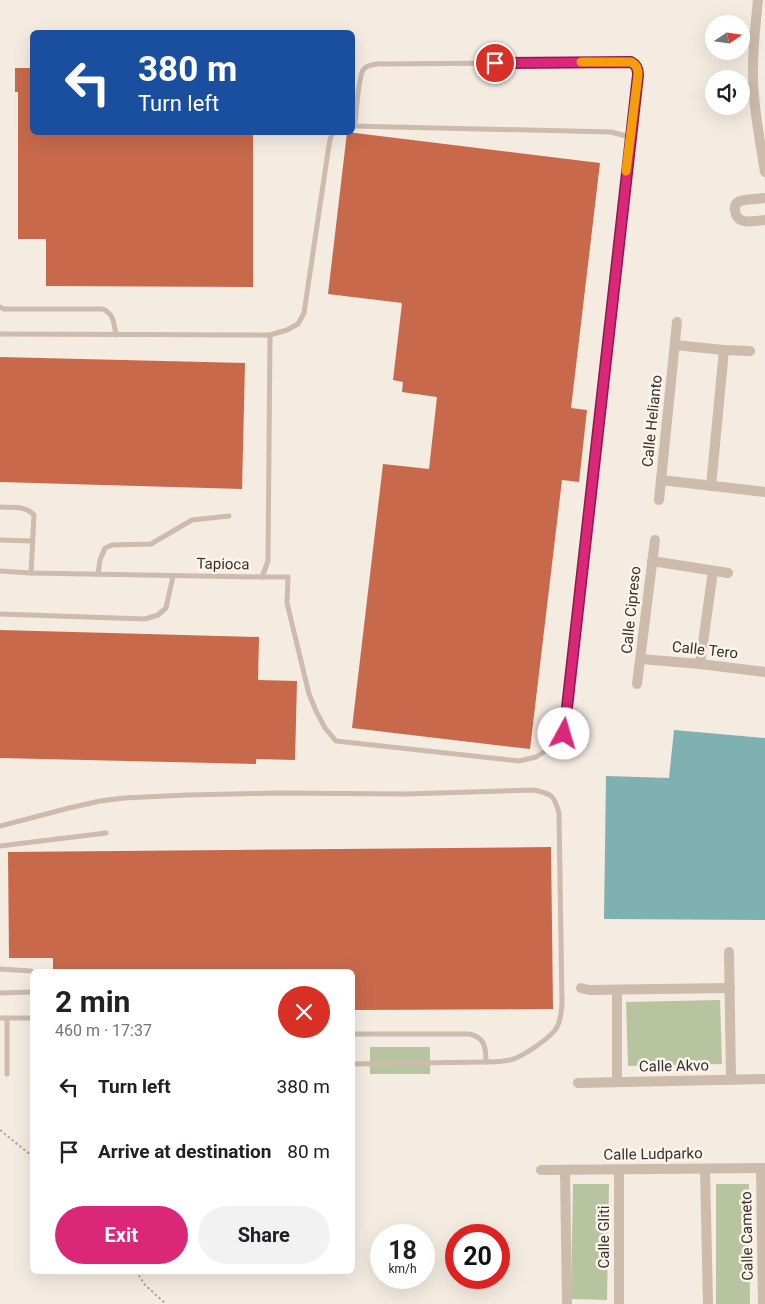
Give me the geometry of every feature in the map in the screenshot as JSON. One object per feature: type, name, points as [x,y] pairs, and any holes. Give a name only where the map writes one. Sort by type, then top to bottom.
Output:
[{"type":"street","points":[[758,0],[760,23],[753,78],[765,172]]},
{"type":"street","points":[[765,198],[741,201],[735,204],[734,207],[738,219],[745,221],[765,220]]},
{"type":"street","name":"Calle Helianto","points":[[658,500],[677,322]]},
{"type":"street","points":[[675,346],[750,350]]},
{"type":"street","points":[[711,486],[724,350]]},
{"type":"street","points":[[661,480],[765,492]]},
{"type":"street","name":"Calle Cipreso","points":[[637,684],[655,540]]},
{"type":"street","points":[[652,561],[728,573]]},
{"type":"street","points":[[700,664],[713,571]]},
{"type":"street","name":"Calle Tero","points":[[641,659],[765,672]]},
{"type":"street","name":"Calle Akvo","points":[[729,952],[731,1080]]},
{"type":"street","points":[[581,988],[589,990],[617,990],[730,988]]},
{"type":"street","name":"Calle Akvo","points":[[617,990],[617,1082]]},
{"type":"street","name":"Calle Akvo","points":[[578,1083],[765,1080]]},
{"type":"street","points":[[705,1169],[708,1304]]},
{"type":"street","name":"Calle Ludparko","points":[[541,1170],[705,1169],[763,1173]]},
{"type":"street","points":[[565,1170],[567,1304]]},
{"type":"street","name":"Calle Gliti","points":[[619,1170],[619,1304]]},
{"type":"street","name":"Calle Cameto","points":[[763,1173],[763,1304]]},
{"type":"lane","points":[[262,578],[288,577],[287,603],[309,694],[325,728],[336,741],[519,761],[536,757],[547,750],[564,734],[638,68],[636,64],[631,62],[377,64],[368,66],[364,70],[355,119]]},
{"type":"lane","points":[[355,126],[611,132],[630,137]]},
{"type":"lane","points":[[0,334],[270,335],[287,330],[298,324],[304,313],[328,145],[332,135]]},
{"type":"lane","points":[[0,307],[4,309],[104,309],[113,318],[116,334]]},
{"type":"lane","name":"Tapioca","points":[[0,571],[262,578],[268,561],[270,335]]},
{"type":"lane","points":[[0,507],[23,508],[29,510],[34,516],[31,573]]},
{"type":"lane","points":[[98,574],[100,560],[105,548],[112,545],[151,544],[192,520],[229,516]]},
{"type":"lane","points":[[0,540],[32,542]]},
{"type":"lane","points":[[0,614],[144,619],[158,615],[166,608],[174,576]]},
{"type":"lane","points":[[0,826],[92,803],[124,798],[279,793],[406,794],[534,790],[548,793],[556,800],[559,813],[562,1004],[560,1020],[556,1029],[531,1049],[510,1060],[355,1064]]},
{"type":"lane","points":[[0,846],[106,833]]},
{"type":"lane","points":[[0,969],[30,971]]},
{"type":"lane","points":[[0,992],[30,992]]},
{"type":"lane","points":[[0,1018],[30,1018]]},
{"type":"lane","points":[[6,1074],[7,1018]]},
{"type":"lane","points":[[355,1034],[476,1035],[486,1049],[486,1062]]},
{"type":"path","points":[[0,1130],[30,1154]]},
{"type":"path","points":[[138,1274],[144,1285],[166,1304]]},
{"type":"green space","points":[[720,1000],[722,1064],[628,1066],[626,1002]]},
{"type":"green space","points":[[370,1047],[430,1047],[430,1074],[370,1074]]},
{"type":"green space","points":[[573,1184],[609,1184],[607,1300],[571,1299]]},
{"type":"green space","points":[[716,1184],[749,1184],[750,1304],[716,1304]]},
{"type":"water","points":[[674,730],[765,738],[765,920],[604,919],[606,776],[669,778]]},
{"type":"building","points":[[15,68],[30,68],[30,135],[253,135],[253,287],[46,286],[46,239],[18,239],[18,92],[15,92]]},
{"type":"building","points":[[355,133],[600,163],[571,408],[587,410],[579,482],[562,480],[530,749],[352,728],[383,464],[429,469],[437,397],[402,392],[403,382],[393,380],[402,303],[328,294],[347,135],[355,135]]},
{"type":"building","points":[[0,357],[245,363],[242,489],[0,482]]},
{"type":"building","points":[[0,630],[259,637],[258,680],[297,681],[295,760],[256,759],[256,764],[0,758]]},
{"type":"building","points":[[551,847],[553,1009],[355,1010],[355,969],[53,969],[53,958],[9,958],[8,852]]},
{"type":"slow traffic","points":[[581,62],[631,62],[636,64],[638,68],[626,171]]},
{"type":"route","points":[[495,63],[631,62],[636,64],[638,68],[564,734]]}]
